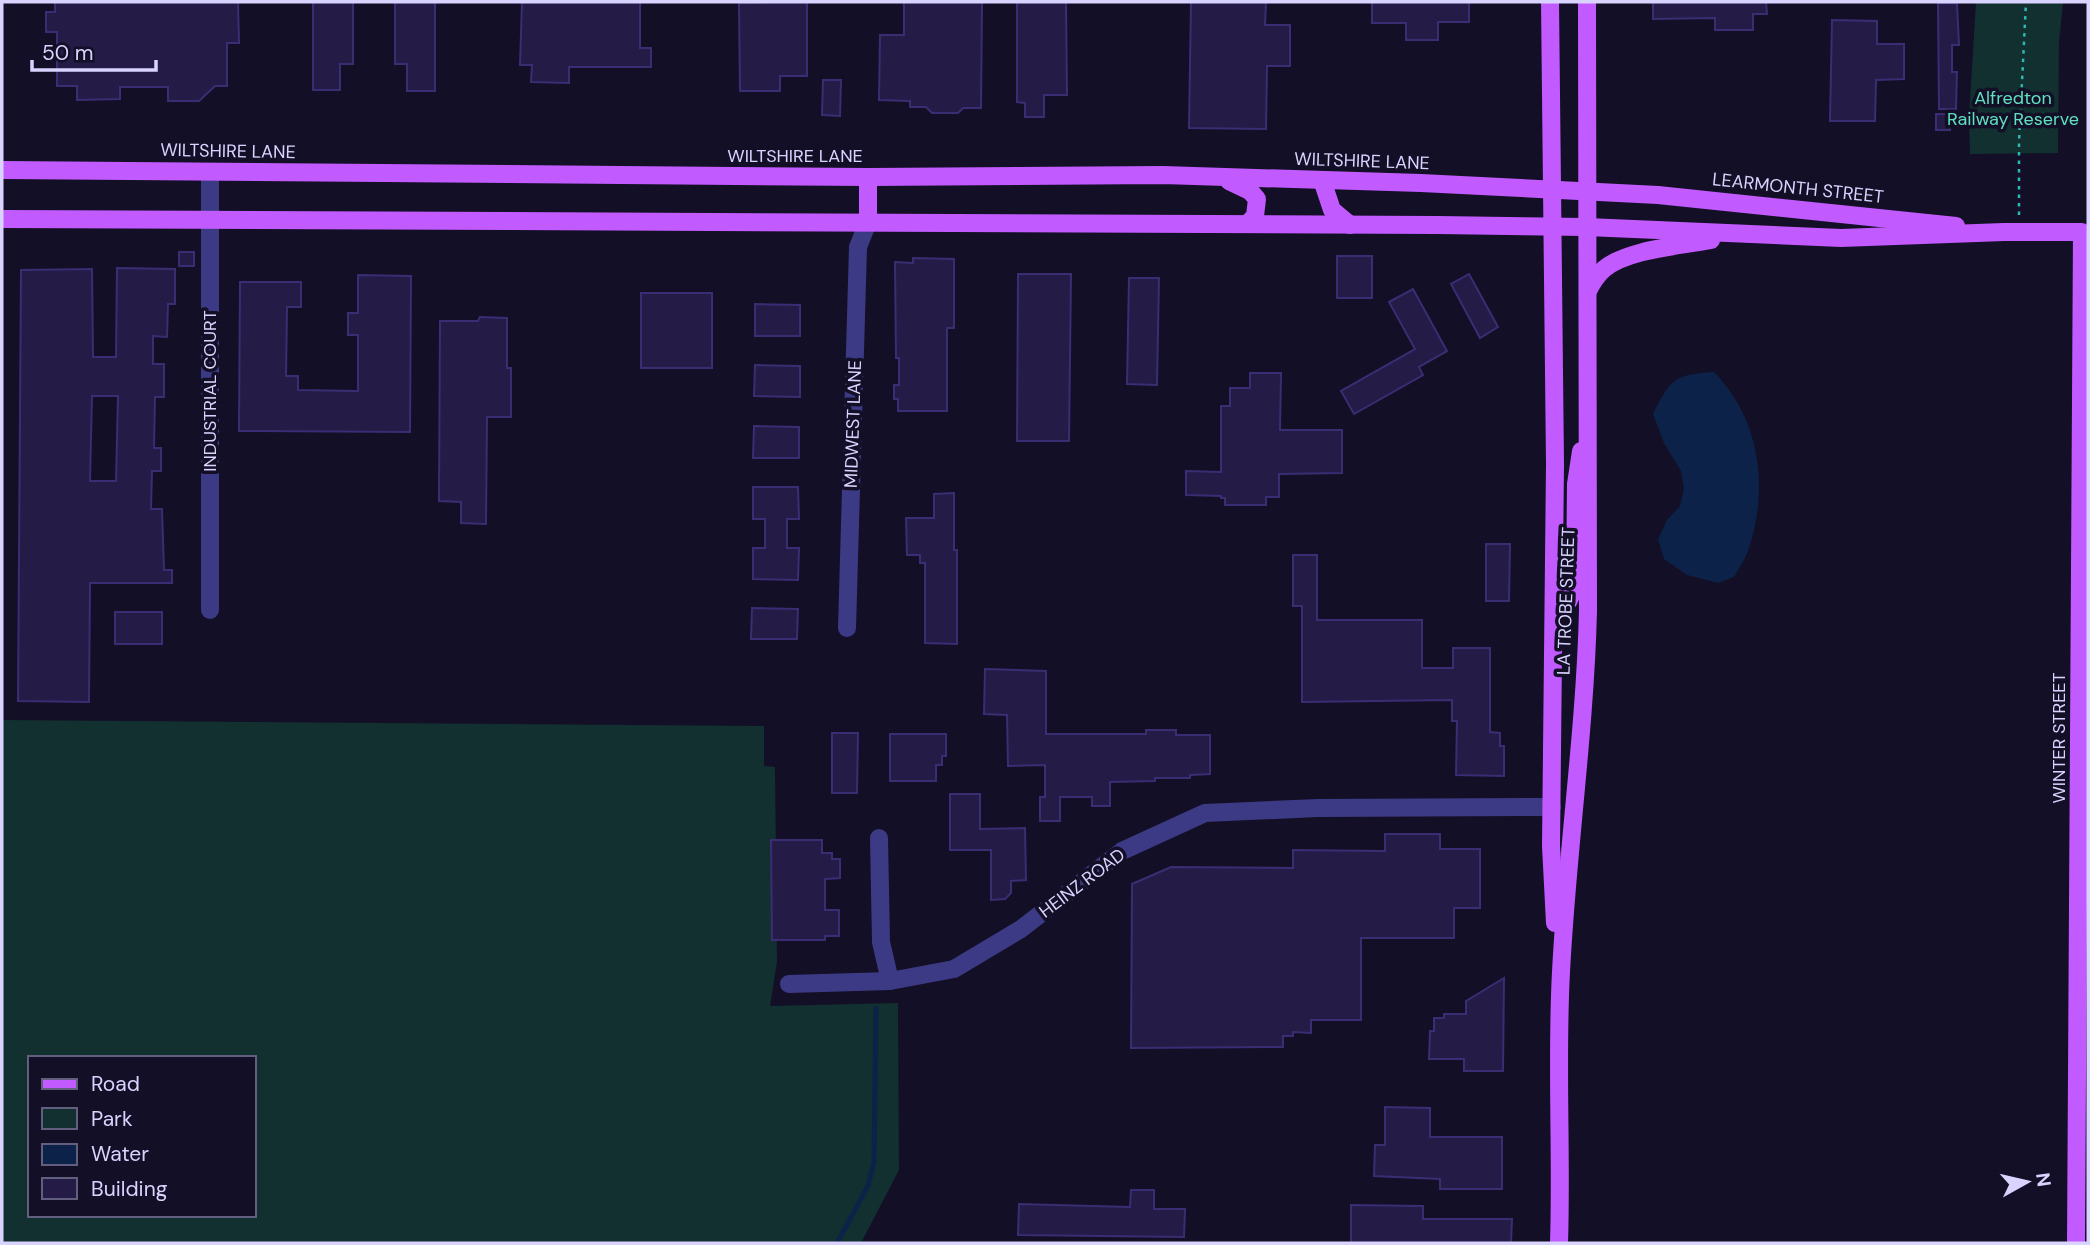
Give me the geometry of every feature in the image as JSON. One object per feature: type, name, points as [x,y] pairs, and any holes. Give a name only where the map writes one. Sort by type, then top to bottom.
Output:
[{"type":"main road","name":"LA TROBE STREET","points":[[1550,2],[1555,501],[1553,896],[1561,975]]},
{"type":"main road","name":"LA TROBE STREET","points":[[1560,1243],[1561,975],[1567,870],[1585,679],[1590,558],[1587,2]]},
{"type":"main road","name":"WILTSHIRE LANE","points":[[2,170],[868,177],[1163,175],[1588,191]]},
{"type":"main road","points":[[868,177],[868,222]]},
{"type":"main road","points":[[1219,177],[1245,188],[1255,196],[1258,203],[1257,213],[1247,224]]},
{"type":"main road","points":[[1322,180],[1332,210],[1350,225]]},
{"type":"main road","name":"LEARMONTH STREET","points":[[1588,191],[1806,209],[2012,232]]},
{"type":"main road","points":[[2,219],[1587,227]]},
{"type":"main road","name":"LEARMONTH STREET","points":[[1587,227],[1867,239],[2012,232],[2085,232]]},
{"type":"main road","name":"WINTER STREET","points":[[2076,1243],[2082,1179],[2085,232]]},
{"type":"main road","points":[[1588,291],[1599,274],[1618,261],[1643,253],[1744,234]]},
{"type":"main road","points":[[1554,608],[1568,602],[1576,587],[1575,497],[1578,464],[1588,417]]},
{"type":"main road","points":[[1555,501],[1575,497]]},
{"type":"main road","points":[[1552,807],[1563,801],[1572,718],[1585,679]]},
{"type":"street","name":"INDUSTRIAL COURT","points":[[210,610],[211,172]]},
{"type":"street","name":"MIDWEST LANE","points":[[847,628],[858,247],[868,222]]},
{"type":"street","name":"HEINZ ROAD","points":[[789,985],[890,981],[954,969],[1021,929],[1122,851],[1205,814],[1318,807],[1552,807]]},
{"type":"street","points":[[879,838],[881,942],[890,981]]},
{"type":"path","points":[[2012,232],[2026,2]]},
{"type":"green space","name":"Alfredton Railway Reserve","points":[[1976,2],[2063,2],[2059,43],[2058,153],[1970,154],[1969,117]]},
{"type":"green space","points":[[2,720],[764,726],[764,766],[775,767],[777,962],[770,1006],[898,1003],[899,1170],[861,1243],[2,1243]]},
{"type":"water","points":[[1714,372],[1730,391],[1751,432],[1759,478],[1755,525],[1748,552],[1734,577],[1718,583],[1687,575],[1664,559],[1658,539],[1667,520],[1680,506],[1684,489],[1681,471],[1664,443],[1653,414],[1664,393],[1675,381],[1690,375]]},
{"type":"building","points":[[55,2],[238,2],[239,43],[227,43],[227,86],[215,86],[199,101],[168,101],[168,87],[120,87],[120,99],[77,100],[77,86],[57,86],[57,32],[46,32],[46,12],[55,12]]},
{"type":"building","points":[[313,2],[353,2],[353,64],[340,64],[340,90],[313,90]]},
{"type":"building","points":[[395,2],[435,2],[435,91],[407,91],[407,64],[395,64]]},
{"type":"building","points":[[522,2],[640,2],[640,48],[651,48],[651,67],[569,67],[569,83],[531,82],[532,65],[520,65]]},
{"type":"building","points":[[807,2],[807,76],[780,76],[780,91],[740,91],[739,3]]},
{"type":"building","points":[[904,2],[982,2],[981,108],[963,108],[958,113],[932,113],[926,107],[910,107],[910,101],[879,100],[880,35],[904,35]]},
{"type":"building","points":[[1017,2],[1066,2],[1067,95],[1044,95],[1044,117],[1025,117],[1025,103],[1017,102]]},
{"type":"building","points":[[1191,2],[1266,2],[1265,25],[1290,25],[1290,66],[1267,66],[1266,129],[1189,128]]},
{"type":"building","points":[[1372,2],[1469,2],[1469,22],[1438,22],[1438,40],[1406,40],[1406,23],[1372,23]]},
{"type":"building","points":[[1653,2],[1766,2],[1767,14],[1753,14],[1753,30],[1715,30],[1715,18],[1653,19]]},
{"type":"building","points":[[1938,3],[1957,3],[1959,45],[1952,45],[1952,72],[1957,72],[1956,109],[1939,109]]},
{"type":"building","points":[[1832,20],[1877,21],[1877,44],[1904,44],[1904,79],[1876,80],[1875,121],[1830,121]]},
{"type":"building","points":[[823,80],[841,80],[840,116],[822,115]]},
{"type":"building","points":[[1936,114],[1951,114],[1950,130],[1936,130]]},
{"type":"building","points":[[179,252],[194,252],[194,266],[179,266]]},
{"type":"building","points":[[1337,256],[1372,256],[1372,298],[1337,298]]},
{"type":"building","points":[[913,258],[954,259],[954,328],[947,328],[947,411],[898,411],[898,399],[894,399],[894,385],[899,385],[899,358],[896,358],[895,262],[913,263]]},
{"type":"building","points":[[117,268],[175,269],[175,304],[168,304],[167,337],[153,336],[153,364],[164,364],[164,397],[155,397],[154,448],[161,448],[161,471],[152,471],[151,509],[162,509],[164,570],[172,570],[172,583],[90,583],[89,702],[18,701],[21,270],[92,269],[93,357],[116,357]],"holes":[[[92,396],[118,396],[116,481],[90,481]]]},
{"type":"building","points":[[1018,274],[1071,274],[1069,441],[1017,441]]},
{"type":"building","points":[[1469,274],[1498,327],[1480,338],[1451,284]]},
{"type":"building","points":[[358,275],[411,276],[410,432],[239,431],[240,282],[301,282],[301,307],[287,307],[286,376],[298,376],[298,390],[358,391],[358,335],[348,335],[348,313],[358,313]]},
{"type":"building","points":[[1129,278],[1159,278],[1157,385],[1127,384]]},
{"type":"building","points":[[1413,289],[1447,351],[1419,367],[1423,375],[1354,414],[1341,391],[1415,349],[1389,302]]},
{"type":"building","points":[[641,293],[712,293],[712,368],[641,368]]},
{"type":"building","points":[[755,304],[800,305],[800,336],[755,336]]},
{"type":"building","points":[[480,317],[507,318],[507,368],[511,368],[511,417],[487,417],[486,524],[461,523],[461,502],[439,501],[440,321],[478,321]]},
{"type":"building","points":[[755,365],[800,366],[800,397],[754,396]]},
{"type":"building","points":[[1250,373],[1281,373],[1280,430],[1342,430],[1342,473],[1279,474],[1279,497],[1266,497],[1266,505],[1225,505],[1225,498],[1221,496],[1186,495],[1186,471],[1221,472],[1221,406],[1230,406],[1230,388],[1250,388]]},
{"type":"building","points":[[754,426],[799,427],[799,458],[753,458]]},
{"type":"building","points":[[753,487],[798,487],[799,519],[787,519],[787,548],[799,548],[798,580],[753,579],[753,548],[765,548],[765,519],[753,519]]},
{"type":"building","points":[[954,493],[957,644],[925,643],[925,563],[920,563],[920,555],[907,555],[906,518],[934,518],[934,494]]},
{"type":"building","points":[[1486,544],[1510,544],[1509,601],[1486,601]]},
{"type":"building","points":[[1293,555],[1317,555],[1317,620],[1422,620],[1422,668],[1453,668],[1453,648],[1490,648],[1490,732],[1500,733],[1500,746],[1504,746],[1504,776],[1456,775],[1457,721],[1452,721],[1452,700],[1302,702],[1302,606],[1293,606]]},
{"type":"building","points":[[752,608],[798,609],[797,639],[751,639]]},
{"type":"building","points":[[115,612],[162,612],[162,644],[115,644]]},
{"type":"building","points":[[985,669],[1046,671],[1046,734],[1146,734],[1146,730],[1176,730],[1176,735],[1210,735],[1210,774],[1190,775],[1190,778],[1155,778],[1155,781],[1110,782],[1110,806],[1092,806],[1092,797],[1060,797],[1060,821],[1040,821],[1040,797],[1045,797],[1045,765],[1008,766],[1007,715],[984,714]]},
{"type":"building","points":[[832,733],[858,733],[857,793],[832,793]]},
{"type":"building","points":[[890,734],[946,734],[946,756],[942,756],[942,765],[936,765],[936,781],[890,781]]},
{"type":"building","points":[[950,794],[980,794],[980,829],[1025,828],[1026,880],[1011,881],[1011,893],[1005,899],[991,900],[991,850],[950,850]]},
{"type":"building","points":[[1385,834],[1440,834],[1440,849],[1480,849],[1480,908],[1454,908],[1454,938],[1361,938],[1361,1020],[1311,1020],[1311,1033],[1293,1032],[1293,1036],[1283,1036],[1283,1047],[1131,1048],[1132,884],[1171,867],[1293,868],[1293,850],[1385,851]]},
{"type":"building","points":[[771,840],[822,840],[822,853],[832,853],[832,859],[840,859],[840,878],[825,879],[825,910],[839,910],[839,936],[825,936],[825,940],[772,940]]},
{"type":"building","points":[[1504,978],[1503,1071],[1464,1071],[1464,1059],[1429,1059],[1430,1031],[1434,1031],[1434,1018],[1444,1018],[1444,1014],[1466,1014],[1466,1001]]},
{"type":"building","points":[[1385,1107],[1430,1108],[1430,1137],[1502,1137],[1502,1189],[1440,1189],[1440,1179],[1374,1176],[1375,1145],[1385,1145]]},
{"type":"building","points":[[1131,1190],[1154,1190],[1154,1209],[1185,1209],[1184,1237],[1018,1235],[1019,1204],[1130,1207]]},
{"type":"building","points":[[1351,1205],[1423,1206],[1423,1219],[1512,1219],[1511,1243],[1351,1243]]},
{"type":"waterway","points":[[837,1243],[868,1186],[874,1162],[876,1008]]}]
